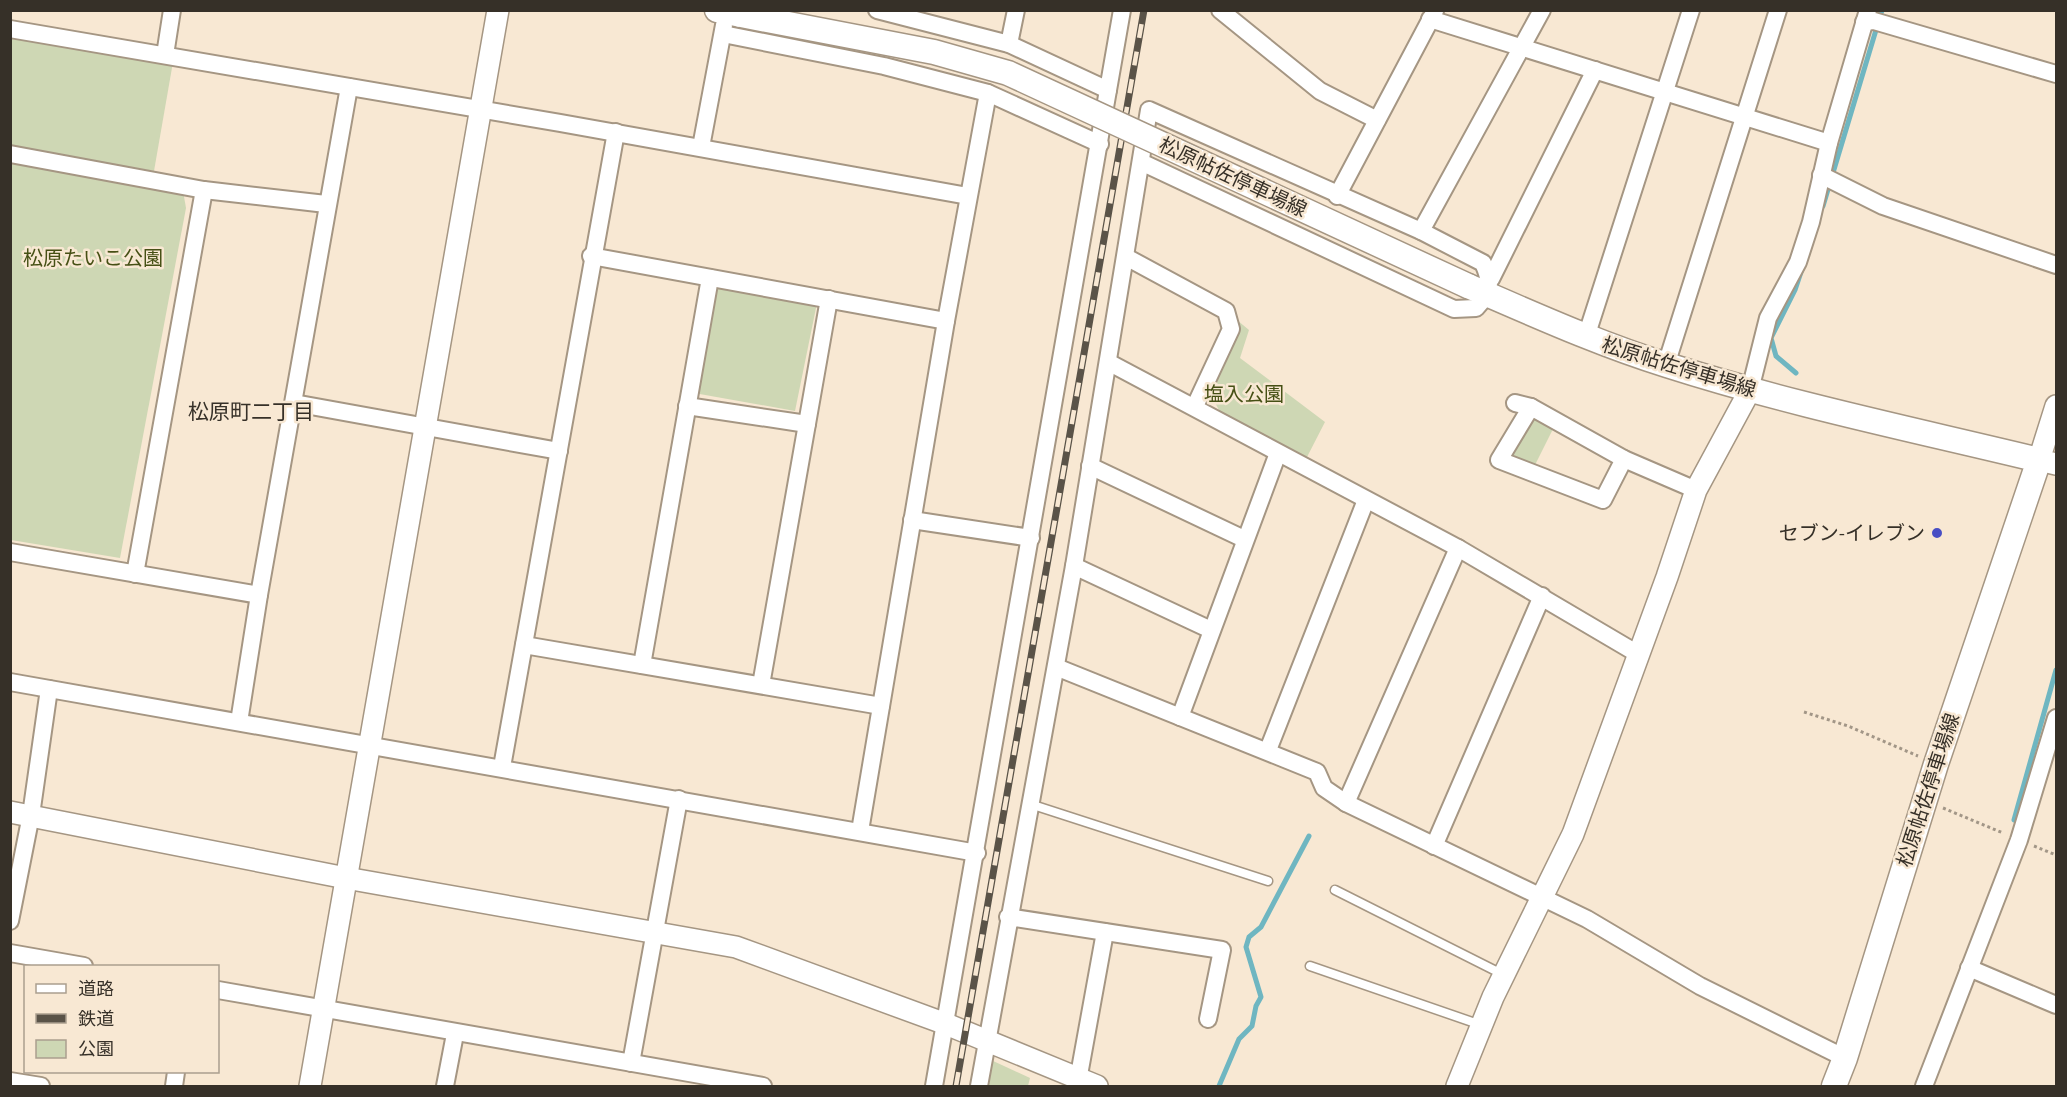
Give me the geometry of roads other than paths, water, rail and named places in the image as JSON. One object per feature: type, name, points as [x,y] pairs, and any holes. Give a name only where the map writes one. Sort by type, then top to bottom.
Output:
[{"type":"main road","name":"松原帖佐停車場線","points":[[727,16],[934,52],[1008,73],[1482,287],[1586,337],[1666,365],[1750,390],[2048,462],[1936,764],[1845,1058],[1834,1086]]},
{"type":"street","points":[[165,55],[172,10]]},
{"type":"street","points":[[310,1086],[368,743],[498,10]]},
{"type":"street","points":[[1009,44],[1016,10]]},
{"type":"street","points":[[934,1086],[977,853],[1122,10]]},
{"type":"street","points":[[1220,10],[1320,91],[1377,120]]},
{"type":"street","points":[[1420,231],[1523,49],[1542,10]]},
{"type":"street","points":[[1586,337],[1691,10]]},
{"type":"street","points":[[1666,365],[1778,10]]},
{"type":"street","points":[[883,11],[1009,44],[1108,90]]},
{"type":"street","points":[[1337,196],[1432,15],[1523,49],[1829,143]]},
{"type":"street","points":[[701,147],[727,16],[884,66],[988,93],[1100,144]]},
{"type":"street","points":[[1457,1086],[1504,975],[1572,834],[1696,490],[1750,390],[1768,318],[1798,262],[1811,222],[1825,176],[1829,143],[1869,18],[2056,74]]},
{"type":"street","points":[[10,29],[349,87],[481,107],[968,195]]},
{"type":"street","points":[[1141,162],[1454,309],[1476,308],[1482,287],[1595,70]]},
{"type":"street","points":[[239,722],[258,595],[294,403],[326,204],[349,87]]},
{"type":"street","points":[[860,831],[946,321],[988,93]]},
{"type":"street","points":[[979,1086],[1008,917],[1074,566],[1149,110],[1337,196],[1420,231],[1483,263],[1482,287]]},
{"type":"street","points":[[502,767],[559,451],[591,256],[616,132]]},
{"type":"street","points":[[10,154],[204,190],[326,204]]},
{"type":"street","points":[[1825,176],[1883,206],[2056,265]]},
{"type":"street","points":[[135,574],[204,190]]},
{"type":"street","points":[[591,256],[946,321]]},
{"type":"street","points":[[1126,257],[1226,310],[1231,329],[1195,406]]},
{"type":"street","points":[[642,665],[710,278]]},
{"type":"street","points":[[761,685],[830,300]]},
{"type":"street","points":[[1108,362],[1195,406],[1278,453],[1458,548],[1638,654]]},
{"type":"street","points":[[294,403],[559,451]]},
{"type":"street","points":[[1624,459],[1603,500],[1500,459],[1523,405],[1624,459],[1696,490]]},
{"type":"street","points":[[687,406],[807,424]]},
{"type":"street","points":[[2048,462],[2056,406]]},
{"type":"street","points":[[1180,717],[1244,539],[1278,453]]},
{"type":"street","points":[[1090,466],[1244,539]]},
{"type":"street","points":[[1268,750],[1366,500]]},
{"type":"street","points":[[912,520],[1031,538]]},
{"type":"street","points":[[1346,803],[1458,548]]},
{"type":"street","points":[[10,552],[258,595]]},
{"type":"street","points":[[1074,566],[1211,630]]},
{"type":"street","points":[[1434,846],[1542,596]]},
{"type":"street","points":[[524,645],[881,706]]},
{"type":"street","points":[[1056,667],[1268,750],[1317,772],[1324,788],[1346,803],[1587,919],[1700,986],[1845,1058]]},
{"type":"street","points":[[10,682],[368,743],[977,853]]},
{"type":"street","points":[[10,921],[21,813],[49,689]]},
{"type":"street","points":[[1924,1086],[2019,840],[2056,718]]},
{"type":"street","points":[[631,1063],[679,799]]},
{"type":"street","points":[[21,813],[346,878],[736,947],[773,958],[946,1024],[1084,1084],[1105,932]]},
{"type":"street","points":[[1008,917],[1222,950],[1208,1019]]},
{"type":"street","points":[[10,953],[78,965]]},
{"type":"street","points":[[1969,968],[2056,1005]]},
{"type":"street","points":[[219,990],[325,1008],[455,1034],[763,1086]]},
{"type":"street","points":[[445,1086],[455,1034]]},
{"type":"street","points":[[10,1081],[41,1086]]},
{"type":"lane","points":[[1030,804],[1268,881]]},
{"type":"lane","points":[[1335,890],[1504,975]]},
{"type":"lane","points":[[1310,966],[1482,1025]]},
{"type":"waterway","points":[[1823,206],[1882,10]]},
{"type":"waterway","points":[[1796,373],[1776,356],[1771,338],[1795,290],[1802,269]]},
{"type":"waterway","points":[[2014,820],[2056,670]]},
{"type":"waterway","points":[[1219,1086],[1239,1039],[1252,1026],[1256,1006],[1261,997],[1246,947],[1249,937],[1261,927],[1309,836]]},
{"type":"railway","points":[[956,1086],[1144,10]]},
{"type":"place","name":"セブン-イレブン","points":[[1937,533]]},
{"type":"district","name":"松原町二丁目","points":[[251,412]]},
{"type":"park label","name":"松原たいこ公園","points":[[93,258]]},
{"type":"park label","name":"塩入公園","points":[[1244,394]]}]
